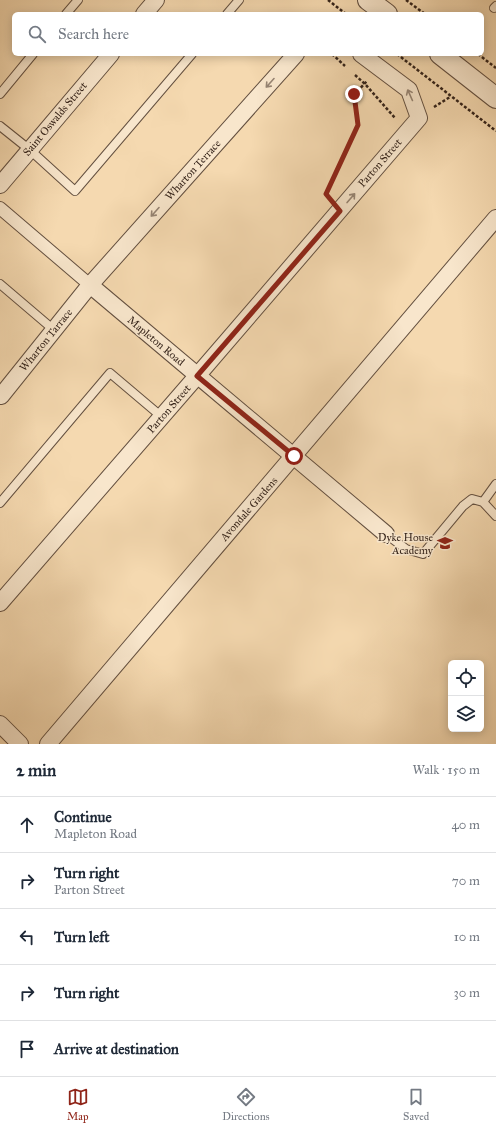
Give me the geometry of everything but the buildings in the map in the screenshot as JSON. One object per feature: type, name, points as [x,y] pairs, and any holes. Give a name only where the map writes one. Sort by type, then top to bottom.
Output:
[{"type":"street","points":[[146,12],[156,0]]},
{"type":"street","points":[[368,0],[384,12]]},
{"type":"street","name":"Saint Oswalds Street","points":[[0,185],[109,56]]},
{"type":"street","name":"Wharton Terrace","points":[[90,285],[294,56]]},
{"type":"street","name":"Parton Street","points":[[0,603],[419,118],[409,90],[363,56]]},
{"type":"street","points":[[449,59],[496,98]]},
{"type":"street","name":"Mapleton Road","points":[[0,208],[197,376],[386,534]]},
{"type":"street","name":"Avondale Gardens","points":[[48,744],[496,218]]},
{"type":"street","name":"Wharton Tarrace","points":[[1,396],[90,285]]},
{"type":"street","points":[[0,724],[20,744]]},
{"type":"lane","points":[[68,12],[78,0]]},
{"type":"lane","points":[[229,12],[239,0]]},
{"type":"lane","points":[[0,94],[31,56]]},
{"type":"lane","points":[[0,126],[30,150],[75,191],[190,56]]},
{"type":"lane","points":[[0,284],[54,330]]},
{"type":"lane","points":[[0,504],[110,373],[162,417]]},
{"type":"lane","points":[[483,502],[496,484]]},
{"type":"lane","points":[[386,534],[406,549],[423,554],[463,506],[472,500],[483,502],[496,516]]},
{"type":"path","points":[[328,0],[343,12]]},
{"type":"path","points":[[406,0],[422,12]]},
{"type":"path","points":[[334,56],[348,69]]},
{"type":"path","points":[[400,56],[496,131]]},
{"type":"path","points":[[481,56],[496,68]]},
{"type":"path","points":[[354,74],[365,84],[407,132]]},
{"type":"path","points":[[340,211],[326,194],[358,125],[354,94],[365,84]]},
{"type":"place","name":"Dyke House Academy","points":[[445,543]]},
{"type":"route","points":[[294,456],[197,376],[340,211],[326,194],[358,125],[354,94]]}]
